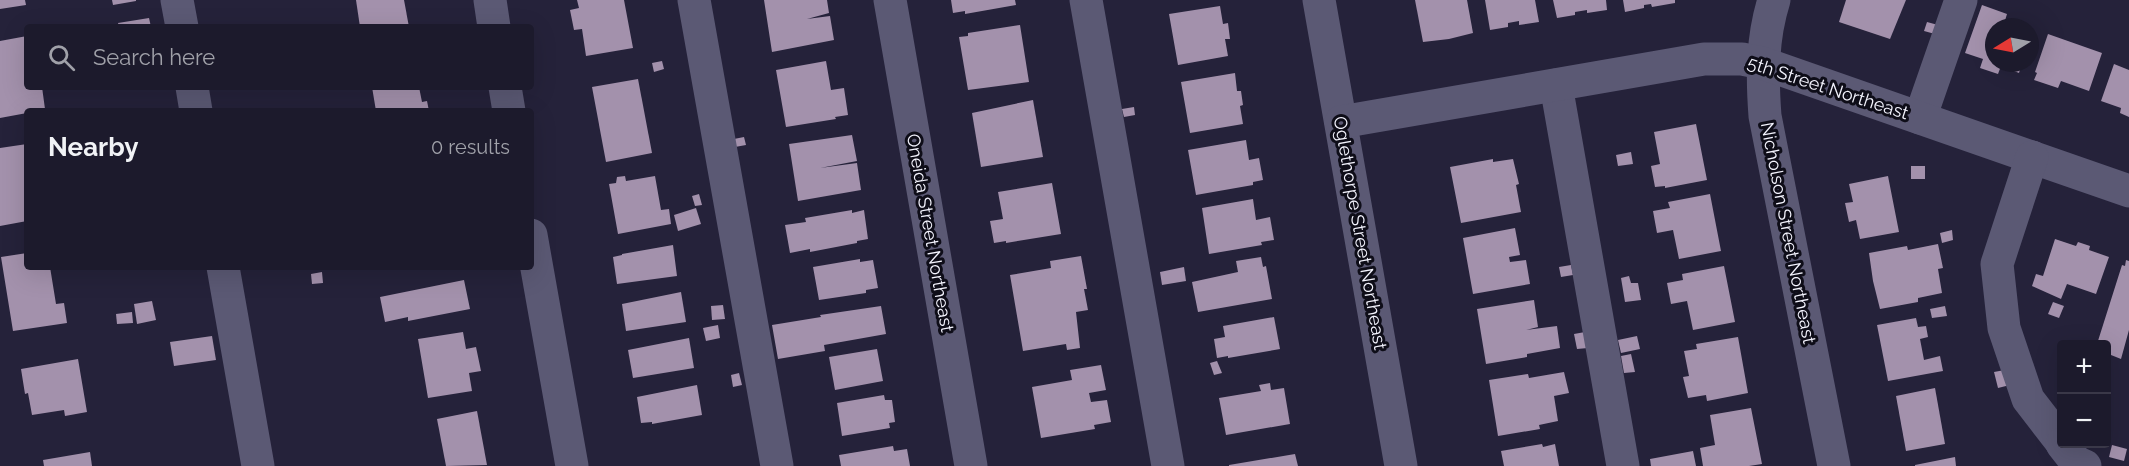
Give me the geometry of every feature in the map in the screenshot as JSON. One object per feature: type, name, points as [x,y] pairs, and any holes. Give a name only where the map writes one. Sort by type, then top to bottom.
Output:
[{"type":"street","points":[[177,0],[181,24]]},
{"type":"street","points":[[489,0],[493,24]]},
{"type":"street","points":[[694,0],[777,466]]},
{"type":"street","name":"Oneida Street Northeast","points":[[890,0],[971,466]]},
{"type":"street","points":[[1086,0],[1168,466]]},
{"type":"street","name":"Oglethorpe Street Northeast","points":[[1319,0],[1401,466]]},
{"type":"street","name":"Nicholson Street Northeast","points":[[1774,0],[1762,63],[1765,116],[1834,466]]},
{"type":"street","points":[[1920,118],[1960,0]]},
{"type":"street","name":"5th Street Northeast","points":[[1341,122],[1704,59],[1723,58],[1762,63],[2129,191]]},
{"type":"street","points":[[1556,85],[1623,466]]},
{"type":"street","points":[[192,90],[196,108]]},
{"type":"street","points":[[506,90],[508,108]]},
{"type":"street","points":[[2032,157],[1997,264],[2004,328],[2028,399],[2072,456]]},
{"type":"street","points":[[534,252],[572,466]]},
{"type":"street","points":[[224,270],[258,466]]},
{"type":"building","points":[[0,0],[25,0],[26,5],[0,9]]},
{"type":"building","points":[[112,0],[136,0],[136,1],[113,5]]},
{"type":"building","points":[[356,0],[404,0],[408,24],[360,24]]},
{"type":"building","points":[[577,0],[624,0],[633,48],[586,56],[582,29],[574,30],[570,10],[579,8]]},
{"type":"building","points":[[764,0],[827,0],[829,13],[807,19],[830,16],[834,40],[772,52]]},
{"type":"building","points":[[951,0],[1015,0],[1016,5],[965,14],[965,11],[953,13]]},
{"type":"building","points":[[1415,0],[1467,0],[1473,33],[1423,42]]},
{"type":"building","points":[[1485,0],[1535,0],[1539,22],[1519,25],[1519,21],[1508,23],[1508,27],[1490,30]]},
{"type":"building","points":[[1553,0],[1606,0],[1607,10],[1587,13],[1587,10],[1557,18]]},
{"type":"building","points":[[1623,0],[1675,0],[1675,3],[1652,7],[1651,4],[1644,5],[1644,8],[1625,12]]},
{"type":"building","points":[[1846,0],[1906,0],[1890,39],[1839,22]]},
{"type":"building","points":[[1982,5],[2007,14],[2006,18],[1985,18],[1985,70],[1980,68],[1983,59],[1965,53]]},
{"type":"building","points":[[1220,6],[1223,24],[1228,23],[1230,39],[1225,39],[1228,56],[1178,65],[1169,14]]},
{"type":"building","points":[[149,18],[150,24],[118,24]]},
{"type":"building","points":[[1927,22],[1938,25],[1935,34],[1924,31]]},
{"type":"building","points":[[1020,25],[1029,82],[968,90],[959,37],[968,36],[968,33]]},
{"type":"building","points":[[2048,34],[2102,53],[2089,91],[2061,81],[2058,88],[2034,80],[2037,73],[2035,72],[2039,72],[2039,60]]},
{"type":"building","points":[[24,37],[24,90],[42,90],[45,108],[24,108],[24,114],[0,118],[0,41]]},
{"type":"building","points":[[662,61],[664,69],[654,72],[652,63]]},
{"type":"building","points":[[826,61],[831,90],[844,88],[848,115],[786,127],[776,70]]},
{"type":"building","points":[[2114,64],[2129,70],[2129,117],[2120,113],[2121,108],[2101,101]]},
{"type":"building","points":[[1235,73],[1237,91],[1241,91],[1243,105],[1240,106],[1243,124],[1190,133],[1181,82]]},
{"type":"building","points":[[638,79],[652,153],[606,162],[592,87]]},
{"type":"building","points":[[372,90],[420,90],[422,102],[427,101],[428,108],[376,108]]},
{"type":"building","points":[[1033,100],[1043,157],[981,167],[972,113]]},
{"type":"building","points":[[1134,107],[1135,115],[1124,117],[1122,109]]},
{"type":"building","points":[[1696,124],[1707,180],[1665,188],[1665,186],[1655,187],[1651,166],[1660,164],[1654,132]]},
{"type":"building","points":[[852,135],[857,161],[820,168],[857,163],[861,190],[798,201],[789,144]]},
{"type":"building","points":[[744,137],[746,145],[735,147],[734,139]]},
{"type":"building","points":[[1246,140],[1249,160],[1259,158],[1263,180],[1253,182],[1253,185],[1196,195],[1188,150]]},
{"type":"building","points":[[24,144],[24,222],[0,226],[0,148]]},
{"type":"building","points":[[1631,152],[1633,164],[1618,166],[1616,155]]},
{"type":"building","points":[[1493,159],[1493,162],[1513,159],[1519,184],[1516,185],[1521,212],[1461,223],[1450,167]]},
{"type":"building","points":[[1911,166],[1925,166],[1925,179],[1911,179]]},
{"type":"building","points":[[625,176],[626,181],[655,176],[661,210],[669,209],[671,224],[618,234],[609,184],[616,183],[617,177]]},
{"type":"building","points":[[1888,176],[1899,232],[1860,239],[1856,220],[1849,222],[1845,203],[1853,202],[1849,184]]},
{"type":"building","points":[[1052,183],[1061,234],[994,243],[990,221],[1003,219],[998,192]]},
{"type":"building","points":[[699,194],[702,205],[695,206],[692,196]]},
{"type":"building","points":[[1710,194],[1721,251],[1679,259],[1673,230],[1657,233],[1653,211],[1670,208],[1668,202]]},
{"type":"building","points":[[1253,199],[1256,220],[1270,217],[1274,240],[1261,242],[1262,245],[1209,254],[1202,208]]},
{"type":"building","points":[[696,208],[701,224],[678,231],[674,215]]},
{"type":"building","points":[[852,210],[852,213],[864,210],[868,239],[810,252],[810,249],[790,253],[785,225],[806,222],[805,218]]},
{"type":"building","points":[[1515,228],[1520,255],[1509,257],[1510,262],[1526,260],[1530,284],[1473,294],[1463,238]]},
{"type":"building","points":[[1952,230],[1953,240],[1942,243],[1940,233]]},
{"type":"building","points":[[2055,239],[2076,246],[2078,242],[2090,246],[2089,250],[2109,257],[2096,294],[2067,284],[2061,299],[2032,286],[2036,274],[2043,276]]},
{"type":"building","points":[[1938,244],[1943,268],[1938,269],[1942,293],[1918,298],[1918,302],[1880,309],[1869,253],[1907,246],[1908,250]]},
{"type":"building","points":[[673,245],[677,276],[617,284],[613,257]]},
{"type":"building","points":[[24,253],[24,270],[50,270],[56,304],[64,303],[67,323],[13,331],[1,257]]},
{"type":"building","points":[[1081,256],[1088,310],[1076,312],[1080,348],[1067,350],[1066,344],[1023,351],[1010,275],[1051,268],[1050,261]]},
{"type":"building","points":[[1261,257],[1263,267],[1266,266],[1272,299],[1198,312],[1192,282],[1238,272],[1236,261]]},
{"type":"building","points":[[860,259],[860,262],[873,260],[878,288],[866,290],[866,293],[819,300],[813,267]]},
{"type":"building","points":[[2126,260],[2129,261],[2129,330],[2121,359],[2111,355],[2111,340],[2098,340],[2122,265],[2125,266]]},
{"type":"building","points":[[1571,265],[1573,275],[1561,277],[1559,267]]},
{"type":"building","points":[[1724,266],[1735,322],[1693,330],[1687,301],[1671,304],[1667,283],[1683,280],[1682,274]]},
{"type":"building","points":[[1184,267],[1186,281],[1162,285],[1160,272]]},
{"type":"building","points":[[322,272],[323,283],[312,284],[311,274]]},
{"type":"building","points":[[1629,276],[1631,283],[1638,283],[1641,300],[1625,302],[1621,278]]},
{"type":"building","points":[[464,280],[470,309],[408,321],[408,317],[385,322],[380,297]]},
{"type":"building","points":[[681,292],[686,322],[626,331],[622,304]]},
{"type":"building","points":[[1534,300],[1538,327],[1526,330],[1557,326],[1560,348],[1527,354],[1527,357],[1486,364],[1477,309]]},
{"type":"building","points":[[152,301],[156,320],[137,324],[134,304]]},
{"type":"building","points":[[2053,302],[2064,306],[2059,318],[2048,314]]},
{"type":"building","points":[[723,305],[725,319],[712,320],[711,306]]},
{"type":"building","points":[[881,306],[886,334],[824,345],[825,351],[778,359],[772,325]]},
{"type":"building","points":[[1945,306],[1947,316],[1932,318],[1930,309]]},
{"type":"building","points":[[132,312],[133,323],[117,324],[116,314]]},
{"type":"building","points":[[1274,317],[1280,349],[1217,358],[1214,339],[1225,337],[1223,326]]},
{"type":"building","points":[[1916,318],[1918,327],[1926,326],[1928,337],[1920,339],[1924,360],[1940,356],[1943,371],[1888,381],[1877,325]]},
{"type":"building","points":[[718,325],[720,338],[706,341],[703,328]]},
{"type":"building","points":[[463,332],[466,349],[476,347],[481,371],[469,373],[472,391],[428,398],[418,339]]},
{"type":"building","points":[[1585,332],[1588,348],[1577,349],[1574,334]]},
{"type":"building","points":[[212,336],[216,360],[174,366],[170,342]]},
{"type":"building","points":[[1637,336],[1640,349],[1621,353],[1618,340]]},
{"type":"building","points":[[1738,337],[1748,393],[1707,401],[1706,395],[1688,398],[1683,377],[1689,376],[1684,351],[1697,349],[1696,344]]},
{"type":"building","points":[[689,338],[694,368],[633,378],[628,350]]},
{"type":"building","points":[[877,349],[883,381],[835,390],[829,357]]},
{"type":"building","points":[[1631,354],[1635,372],[1624,373],[1621,356]]},
{"type":"building","points":[[78,359],[87,412],[65,416],[64,410],[32,415],[28,393],[25,394],[21,369]]},
{"type":"building","points":[[1217,361],[1222,373],[1214,375],[1210,363]]},
{"type":"building","points":[[1101,365],[1106,390],[1089,393],[1091,402],[1107,400],[1111,422],[1094,425],[1095,429],[1041,438],[1032,387],[1072,380],[1070,370]]},
{"type":"building","points":[[2010,369],[2014,384],[1998,388],[1994,372]]},
{"type":"building","points":[[1564,372],[1569,393],[1554,396],[1558,421],[1539,425],[1540,429],[1498,436],[1489,380],[1528,374],[1529,378]]},
{"type":"building","points":[[739,373],[742,385],[733,387],[731,375]]},
{"type":"building","points":[[1270,383],[1271,390],[1284,388],[1290,424],[1226,435],[1219,398],[1261,391],[1259,385]]},
{"type":"building","points":[[697,385],[702,415],[652,424],[652,422],[641,423],[637,397]]},
{"type":"building","points":[[1935,388],[1945,444],[1906,451],[1896,396]]},
{"type":"building","points":[[884,395],[885,400],[892,400],[895,422],[889,423],[890,428],[842,436],[837,403]]},
{"type":"building","points":[[1751,408],[1762,464],[1703,466],[1700,448],[1715,445],[1710,415]]},
{"type":"building","points":[[477,411],[487,465],[446,466],[437,419]]},
{"type":"building","points":[[1542,444],[1543,447],[1555,444],[1559,466],[1504,466],[1501,451]]},
{"type":"building","points":[[2112,445],[2127,449],[2124,461],[2109,457]]},
{"type":"building","points":[[893,446],[894,451],[907,449],[910,466],[841,466],[839,455]]},
{"type":"building","points":[[1693,451],[1696,466],[1651,466],[1650,459]]},
{"type":"building","points":[[90,452],[92,466],[44,466],[43,460]]},
{"type":"building","points":[[1295,454],[1298,466],[1229,466],[1229,465]]},
{"type":"building","points":[[1955,457],[1956,466],[1915,466],[1915,465]]}]
